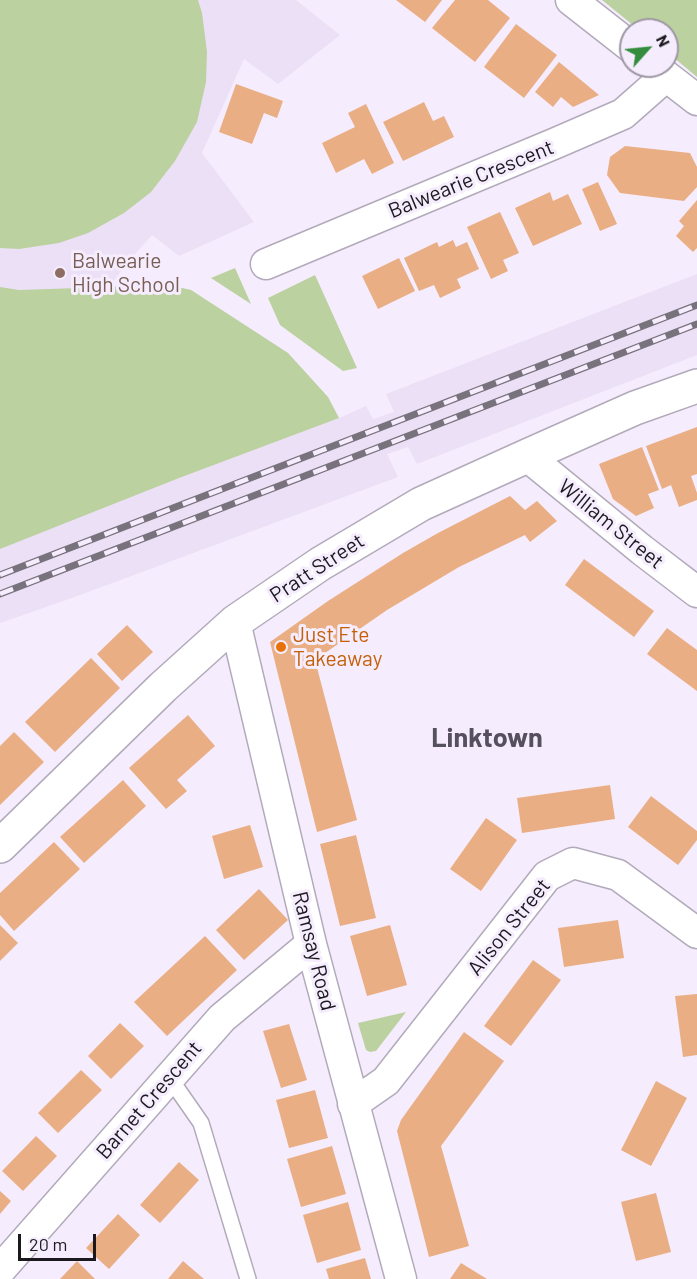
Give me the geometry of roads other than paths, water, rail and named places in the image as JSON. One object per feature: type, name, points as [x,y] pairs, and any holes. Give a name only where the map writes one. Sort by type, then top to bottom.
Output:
[{"type":"main road","name":"Pratt Street","points":[[0,846],[163,687],[235,622],[320,564],[421,504],[635,408],[697,386]]},
{"type":"street","points":[[571,0],[619,38]]},
{"type":"street","name":"Balwearie Crescent","points":[[266,264],[623,114],[653,78]]},
{"type":"street","points":[[668,78],[697,100]]},
{"type":"street","name":"William Street","points":[[527,456],[697,592]]},
{"type":"street","name":"Ramsay Road","points":[[235,622],[311,944],[401,1279]]},
{"type":"street","name":"Alison Street","points":[[353,1104],[386,1081],[547,876],[573,863],[618,875],[697,933]]},
{"type":"street","name":"Barnet Crescent","points":[[0,1270],[222,1018],[311,944]]},
{"type":"lane","points":[[170,1077],[201,1123],[248,1279]]},
{"type":"railway","points":[[0,575],[697,305]]},
{"type":"railway","points":[[0,594],[697,324]]},
{"type":"place","name":"Balwearie High School","points":[[60,273]]},
{"type":"place","name":"Just Ete Takeaway","points":[[281,647]]},
{"type":"district","name":"Linktown","points":[[487,738]]}]
